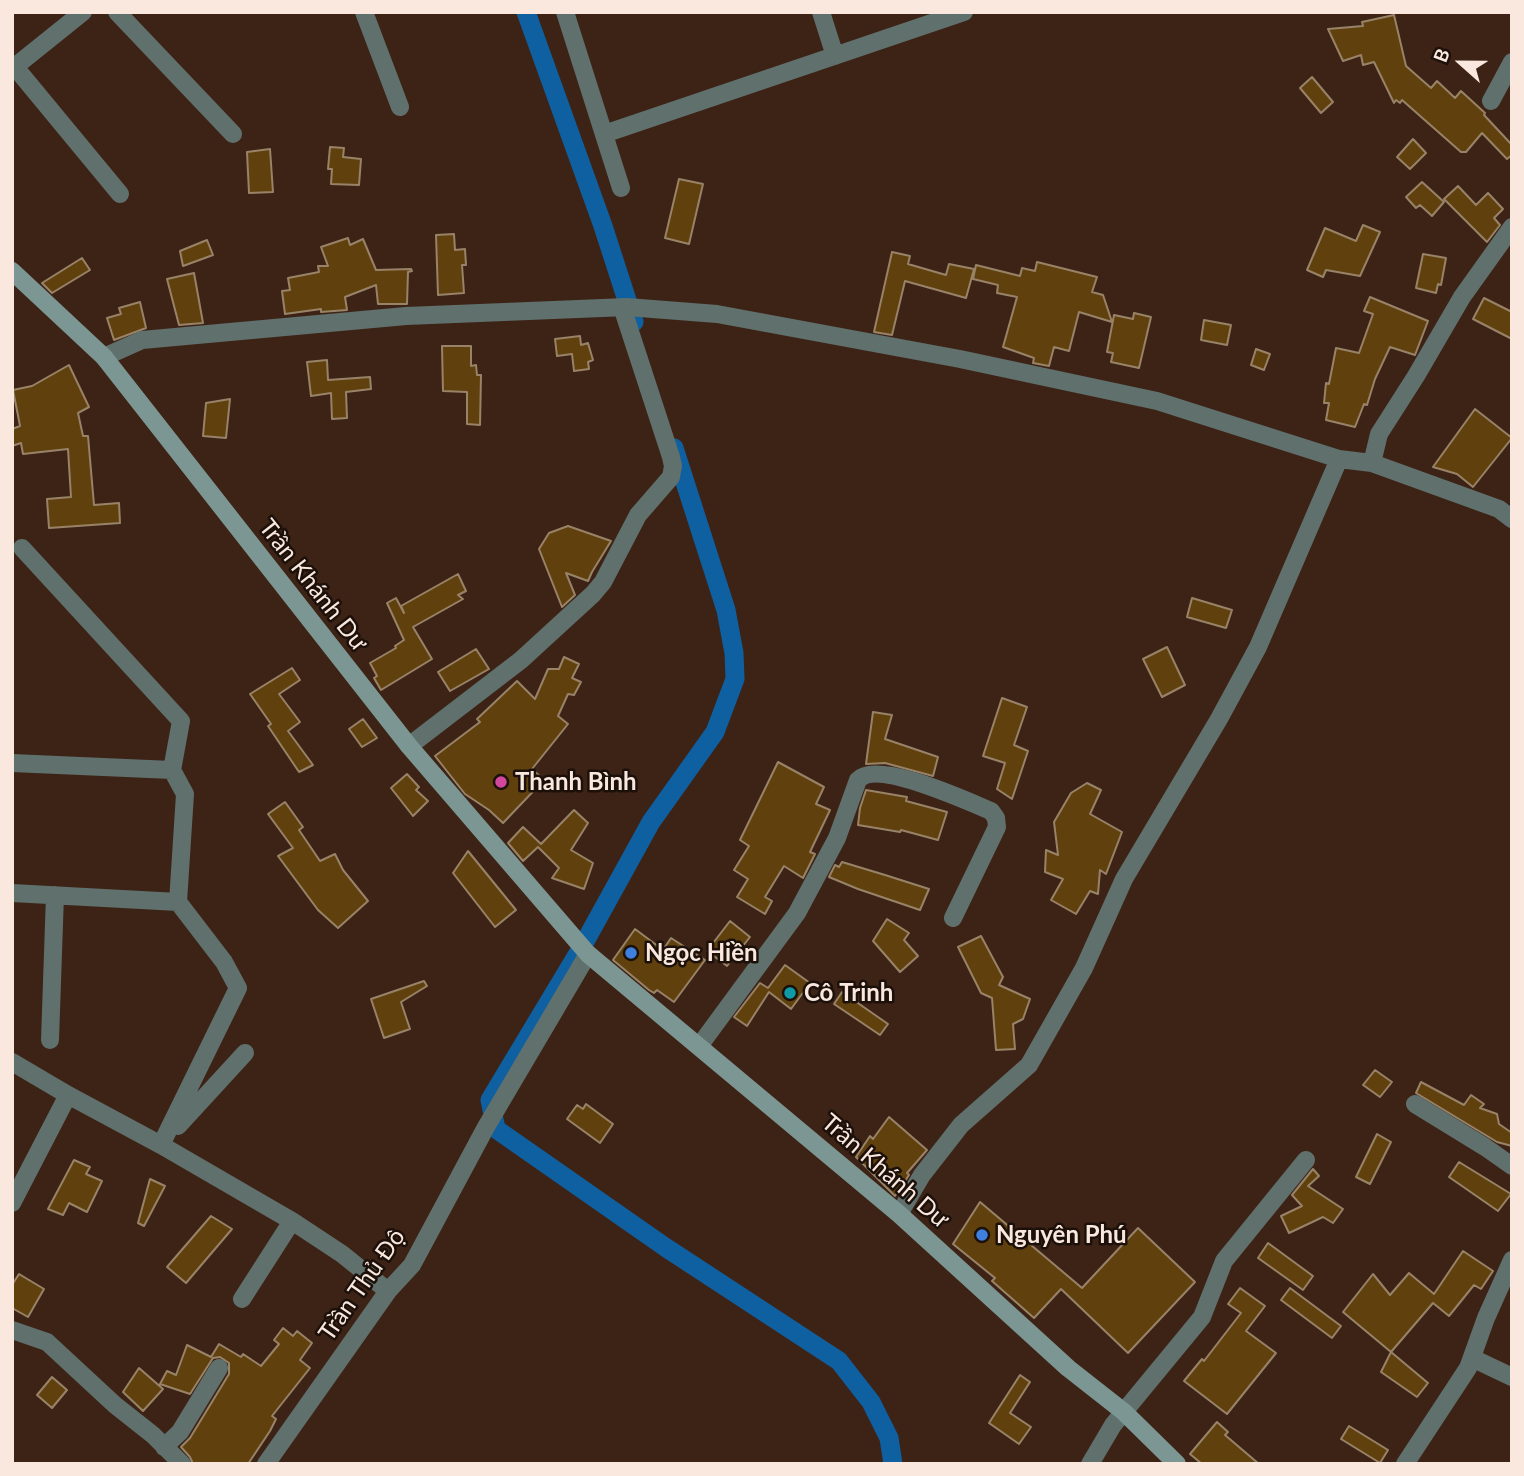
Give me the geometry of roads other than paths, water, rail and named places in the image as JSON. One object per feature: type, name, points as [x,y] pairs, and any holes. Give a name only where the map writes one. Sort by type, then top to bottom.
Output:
[{"type":"street","points":[[83,12],[14,68],[120,194]]},
{"type":"street","points":[[117,12],[233,134]]},
{"type":"street","points":[[364,12],[400,107]]},
{"type":"street","points":[[565,12],[621,188]]},
{"type":"street","points":[[821,12],[835,56]]},
{"type":"street","points":[[604,134],[964,12]]},
{"type":"street","points":[[1491,101],[1512,62]]},
{"type":"street","points":[[1372,463],[1378,433],[1416,376],[1462,297],[1512,227]]},
{"type":"street","name":"Trần Khánh Dư","points":[[12,271],[104,358],[409,746],[587,953],[899,1214],[1068,1368],[1124,1412],[1177,1464]]},
{"type":"street","points":[[104,358],[142,340],[406,316],[629,307],[717,314],[960,359],[1157,401],[1339,459],[1372,463],[1499,509],[1512,519]]},
{"type":"street","points":[[409,746],[521,660],[593,594],[603,582],[638,515],[671,477],[671,457],[629,307]]},
{"type":"street","points":[[899,1214],[922,1175],[961,1125],[1029,1065],[1084,968],[1124,879],[1219,719],[1258,647],[1339,459]]},
{"type":"street","points":[[22,548],[181,721],[172,770],[185,794],[178,902],[224,962],[238,988],[162,1145]]},
{"type":"street","points":[[12,763],[172,770]]},
{"type":"street","points":[[700,1045],[797,913],[837,838],[858,780],[863,775],[874,773],[936,788],[991,811],[996,818],[997,827],[953,918]]},
{"type":"street","points":[[12,893],[178,902]]},
{"type":"street","points":[[50,1040],[55,895]]},
{"type":"street","name":"Trần Thủ Độ","points":[[266,1464],[388,1291],[412,1265],[486,1127],[587,953]]},
{"type":"street","points":[[162,1145],[245,1053]]},
{"type":"street","points":[[12,1062],[292,1221],[342,1254],[388,1291]]},
{"type":"street","points":[[12,1203],[68,1095]]},
{"type":"street","points":[[1415,1104],[1512,1166]]},
{"type":"street","points":[[1090,1464],[1113,1425],[1202,1317],[1224,1261],[1306,1160]]},
{"type":"street","points":[[242,1299],[292,1221]]},
{"type":"street","points":[[1405,1464],[1468,1368],[1486,1318],[1512,1261]]},
{"type":"street","points":[[12,1330],[47,1342],[182,1464]]},
{"type":"street","points":[[1472,1358],[1512,1377]]},
{"type":"street","points":[[164,1447],[180,1432],[219,1368]]},
{"type":"waterway","points":[[526,12],[603,226],[634,322]]},
{"type":"waterway","points":[[674,448],[726,610],[734,653],[735,679],[715,732],[651,822],[582,947],[490,1100],[496,1129],[665,1247],[839,1361],[871,1402],[889,1438],[893,1464]]},
{"type":"place","name":"Thanh Bình","points":[[501,782]]},
{"type":"place","name":"Ngọc Hiền","points":[[631,953]]},
{"type":"place","name":"Cô Trinh","points":[[790,993]]},
{"type":"place","name":"Nguyên Phú","points":[[982,1235]]}]
